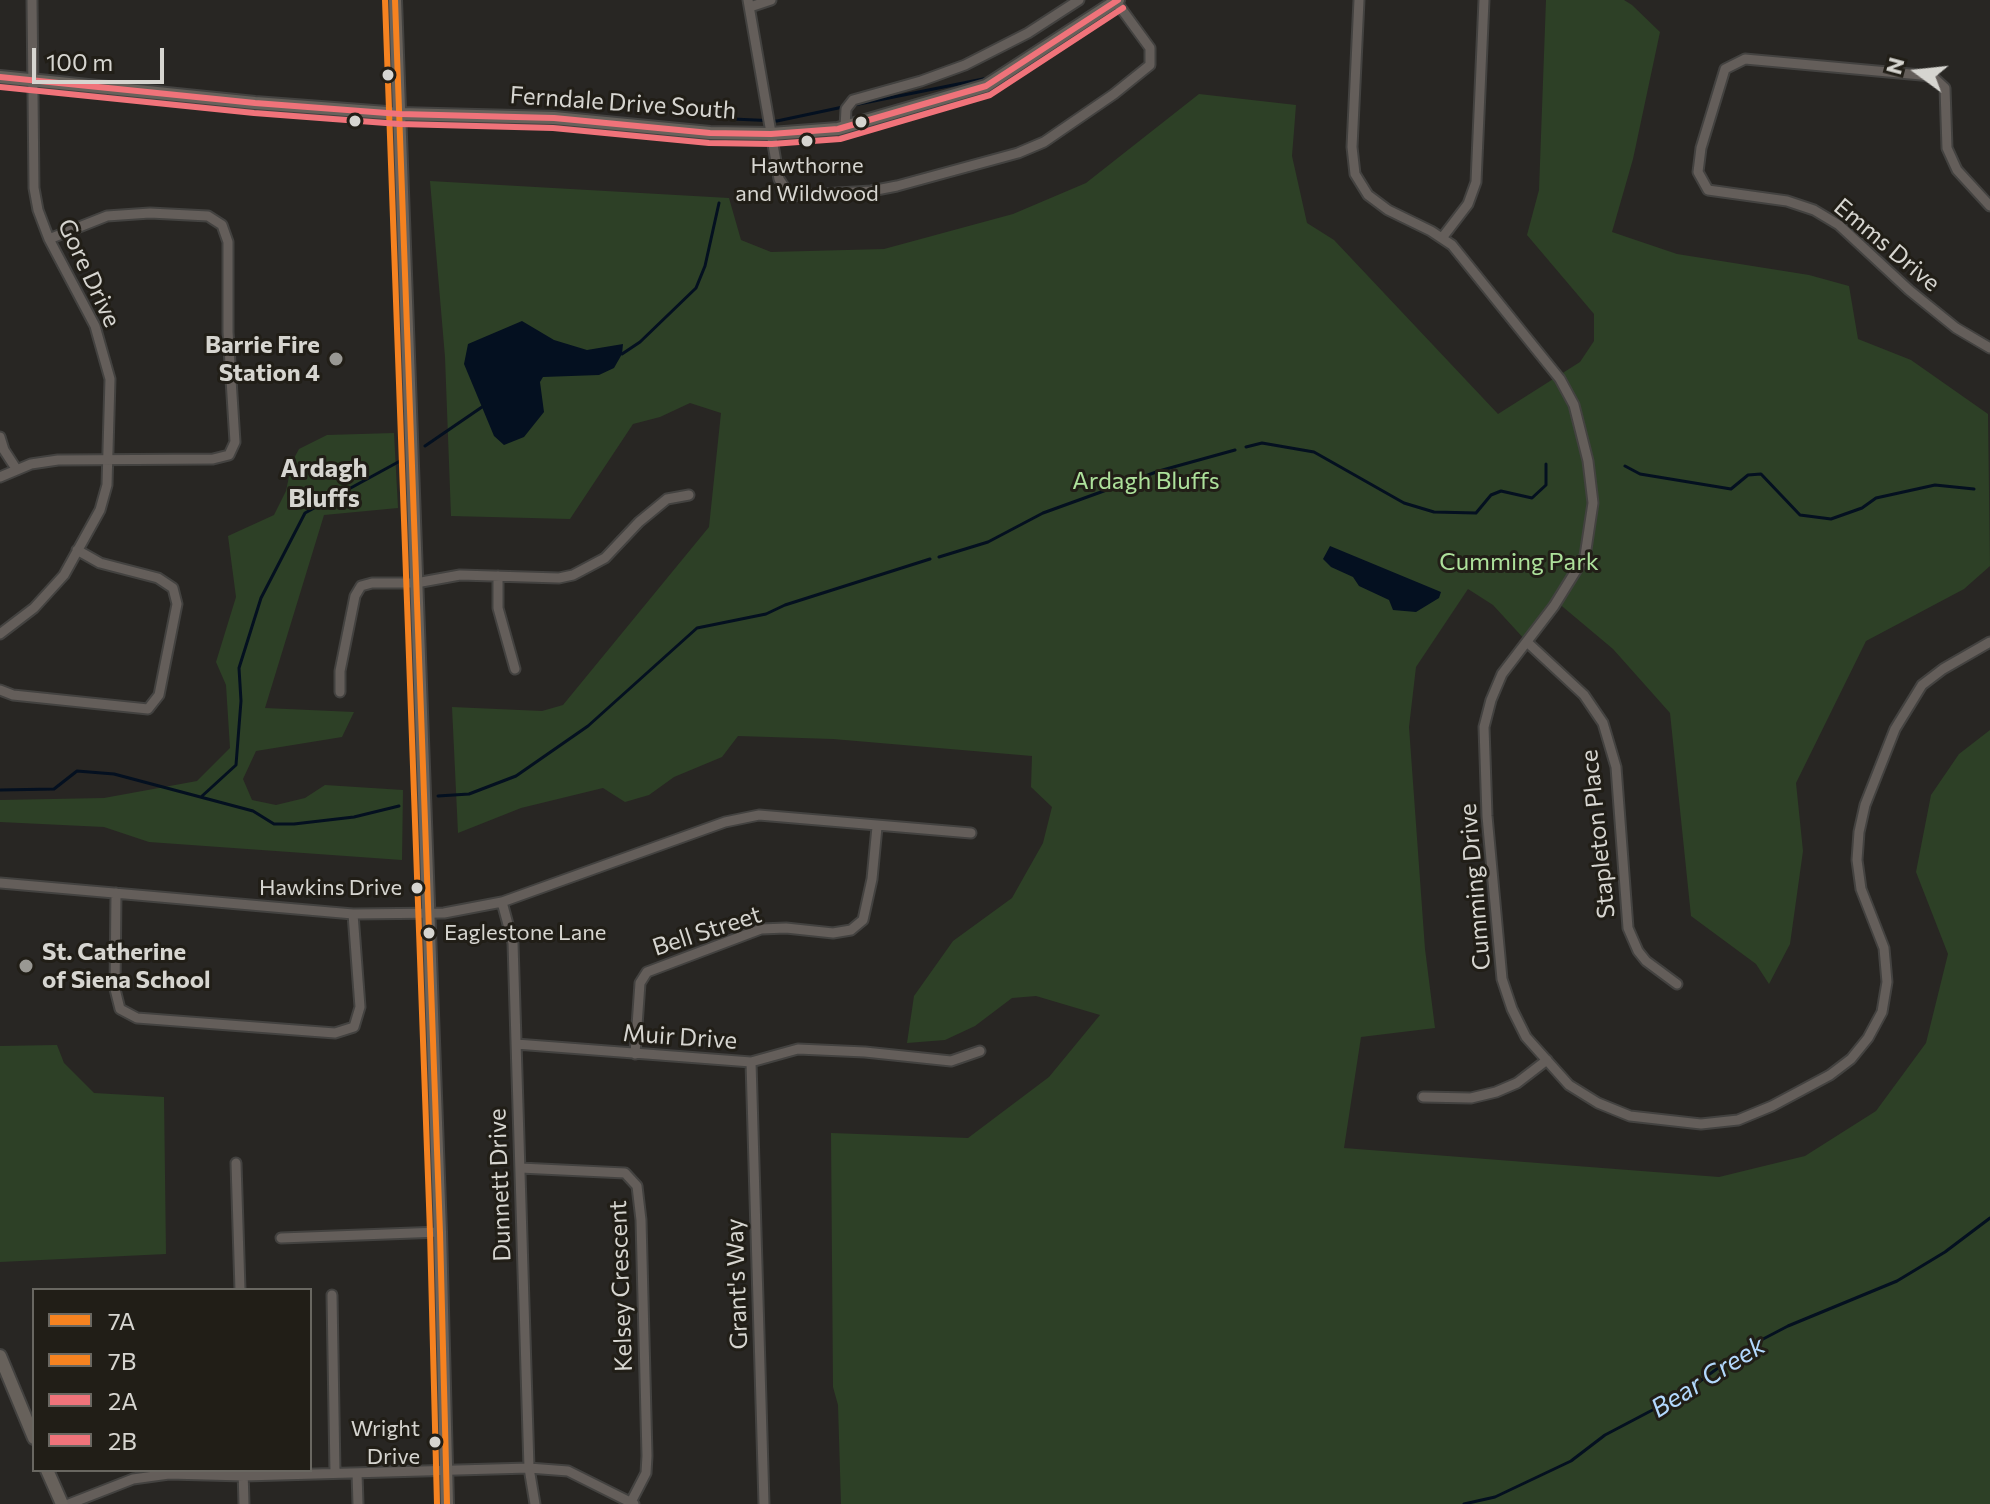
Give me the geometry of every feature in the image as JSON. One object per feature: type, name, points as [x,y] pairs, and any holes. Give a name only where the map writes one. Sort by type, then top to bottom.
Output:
[{"type":"street","name":"Gore Drive","points":[[0,634],[34,608],[64,575],[100,510],[107,485],[110,379],[95,326],[49,239],[34,188],[32,0]]},
{"type":"street","points":[[395,0],[440,1232],[447,1504]]},
{"type":"street","points":[[771,0],[749,3],[779,179],[790,196],[871,191],[897,186],[1018,153],[1044,142],[1150,65],[1150,48],[1116,0]]},
{"type":"street","points":[[845,127],[846,109],[853,100],[965,65],[1028,33],[1079,0]]},
{"type":"street","name":"Ferndale Drive South","points":[[0,77],[400,114],[554,118],[710,133],[771,134],[845,127],[986,86],[1116,0]]},
{"type":"street","name":"Cumming Drive","points":[[1359,0],[1352,147],[1355,174],[1368,195],[1388,210],[1452,245],[1560,379],[1574,405],[1588,461],[1593,503],[1585,556],[1554,606],[1502,674],[1484,727],[1487,816],[1502,979],[1526,1037],[1569,1085],[1598,1103],[1630,1116],[1701,1124],[1738,1120],[1772,1106],[1830,1075],[1851,1059],[1868,1038],[1882,1012],[1887,982],[1884,948],[1861,889],[1857,860],[1865,805],[1895,729],[1922,685],[1990,642]]},
{"type":"street","points":[[1442,238],[1468,204],[1476,183],[1484,0]]},
{"type":"street","name":"Emms Drive","points":[[1990,206],[1957,170],[1947,148],[1945,88],[1932,76],[1745,59],[1725,69],[1701,148],[1698,172],[1708,190],[1787,201],[1814,210],[1839,225],[1909,290],[1956,328],[1990,348]]},
{"type":"street","points":[[0,477],[31,464],[58,460],[213,459],[229,455],[235,442],[228,332],[228,242],[222,225],[208,216],[150,213],[107,216],[49,239]]},
{"type":"street","points":[[0,437],[17,470]]},
{"type":"street","points":[[340,692],[340,671],[357,591],[372,583],[416,583],[460,575],[559,578],[585,571],[605,558],[639,522],[667,499],[689,495]]},
{"type":"street","points":[[0,690],[13,695],[148,709],[159,695],[177,604],[173,588],[158,578],[100,563],[77,550]]},
{"type":"street","points":[[498,576],[498,608],[515,669]]},
{"type":"street","name":"Stapleton Place","points":[[1527,642],[1584,695],[1603,723],[1616,767],[1631,940],[1646,961],[1677,984]]},
{"type":"street","points":[[0,883],[353,914],[429,914],[502,902],[725,822],[759,815],[971,833]]},
{"type":"street","name":"Bell Street","points":[[635,1054],[640,983],[647,972],[761,929],[833,933],[851,930],[863,920],[872,879],[877,827]]},
{"type":"street","points":[[116,893],[115,989],[120,1009],[137,1018],[335,1033],[354,1027],[360,1007],[353,914]]},
{"type":"street","name":"Dunnett Drive","points":[[502,902],[513,943],[529,1468],[535,1504]]},
{"type":"street","name":"Muir Drive","points":[[516,1044],[751,1062],[798,1049],[951,1061],[980,1051]]},
{"type":"street","points":[[1423,1097],[1471,1098],[1496,1092],[1517,1083],[1547,1060]]},
{"type":"street","name":"Grant's Way","points":[[751,1062],[764,1504]]},
{"type":"street","points":[[236,1163],[240,1288]]},
{"type":"street","name":"Kelsey Crescent","points":[[520,1168],[625,1173],[637,1186],[641,1220],[647,1456],[646,1473],[633,1503]]},
{"type":"street","points":[[281,1238],[440,1232]]},
{"type":"street","points":[[332,1295],[335,1473]]},
{"type":"street","points":[[0,1356],[32,1433]]},
{"type":"street","points":[[69,1504],[133,1479],[169,1474],[529,1468],[568,1471],[633,1503]]},
{"type":"street","points":[[48,1472],[62,1504]]},
{"type":"street","points":[[244,1473],[244,1504]]},
{"type":"street","points":[[357,1473],[358,1504]]},
{"type":"green space","name":"Ardagh Bluffs","points":[[1546,0],[1624,0],[1660,32],[1633,159],[1612,232],[1677,254],[1809,275],[1849,286],[1858,339],[1911,360],[1988,414],[1990,566],[1964,589],[1866,641],[1796,783],[1803,851],[1790,944],[1769,984],[1756,964],[1691,916],[1670,713],[1613,649],[1557,602],[1527,642],[1493,605],[1468,589],[1416,667],[1409,727],[1425,949],[1435,1028],[1361,1037],[1344,1148],[1719,1177],[1805,1156],[1876,1111],[1926,1043],[1948,954],[1916,872],[1931,795],[1959,754],[1990,730],[1990,1504],[841,1504],[838,1405],[833,1387],[831,1133],[968,1138],[1049,1077],[1100,1015],[1036,996],[1012,998],[975,1026],[945,1040],[907,1043],[914,996],[953,941],[1012,898],[1043,843],[1052,807],[1031,787],[1032,756],[833,739],[738,736],[722,757],[674,777],[649,795],[625,802],[603,788],[521,808],[458,833],[452,707],[542,711],[563,705],[709,527],[721,413],[690,403],[660,417],[633,424],[570,519],[451,516],[445,357],[430,181],[729,198],[741,240],[771,252],[884,249],[1013,214],[1086,183],[1199,94],[1296,105],[1292,156],[1307,223],[1334,240],[1498,414],[1580,362],[1594,341],[1594,314],[1527,235],[1539,190]]},
{"type":"green space","points":[[394,433],[398,508],[324,515],[265,708],[354,712],[342,737],[256,751],[243,779],[252,800],[276,805],[305,798],[325,785],[403,790],[402,860],[149,842],[104,827],[0,822],[0,800],[104,798],[197,781],[230,748],[226,685],[216,662],[236,597],[228,536],[274,515],[286,491],[292,462],[299,449],[327,435]]},
{"type":"green space","points":[[57,1045],[64,1063],[94,1093],[164,1097],[166,1254],[0,1262],[0,1046]]},
{"type":"water","points":[[522,321],[554,340],[587,350],[623,344],[622,354],[614,368],[599,375],[543,377],[540,382],[544,412],[524,437],[504,445],[494,436],[464,364],[468,344]]},
{"type":"water","points":[[1330,546],[1441,592],[1439,598],[1416,612],[1393,610],[1389,600],[1359,586],[1353,577],[1331,567],[1323,559]]},
{"type":"waterway","points":[[854,105],[988,78]]},
{"type":"waterway","points":[[733,119],[777,121],[843,107]]},
{"type":"waterway","points":[[622,354],[640,342],[696,288],[705,266],[719,203]]},
{"type":"waterway","points":[[425,446],[482,407]]},
{"type":"waterway","points":[[1246,447],[1262,443],[1314,452],[1404,503],[1434,512],[1476,513],[1491,495],[1501,491],[1532,498],[1546,485],[1546,464]]},
{"type":"waterway","points":[[939,557],[988,542],[1043,513],[1159,471],[1235,450]]},
{"type":"waterway","points":[[201,797],[236,765],[241,701],[239,668],[261,598],[305,513],[400,461]]},
{"type":"waterway","points":[[1625,466],[1640,474],[1731,489],[1748,475],[1761,474],[1800,515],[1831,519],[1862,508],[1876,498],[1935,485],[1974,489]]},
{"type":"waterway","points":[[438,796],[469,794],[516,776],[588,726],[697,628],[766,614],[785,605],[930,559]]},
{"type":"waterway","points":[[0,790],[54,789],[77,771],[114,774],[253,811],[274,824],[354,817],[399,806]]},
{"type":"waterway","name":"Bear Creek","points":[[1464,1504],[1495,1497],[1571,1461],[1605,1435],[1681,1395],[1744,1349],[1788,1326],[1897,1281],[1945,1252],[1990,1218]]},
{"type":"transit line","name":"7B","points":[[385,0],[430,1232],[437,1504]]},
{"type":"transit line","name":"7A","points":[[395,0],[440,1232],[447,1504]]},
{"type":"transit line","name":"2A","points":[[0,77],[255,103],[400,114],[554,118],[710,133],[771,134],[838,129],[986,86],[1118,0]]},
{"type":"transit line","name":"2B","points":[[0,87],[254,113],[399,124],[553,128],[709,143],[772,144],[840,139],[990,95],[1123,8]]},
{"type":"place","name":"Hawthorne and Wildwood","points":[[807,141]]},
{"type":"place","name":"Barrie Fire Station 4","points":[[336,359]]},
{"type":"place","name":"Hawkins Drive","points":[[417,888]]},
{"type":"place","name":"Eaglestone Lane","points":[[429,933]]},
{"type":"place","name":"St. Catherine of Siena School","points":[[26,966]]},
{"type":"place","name":"Wright Drive","points":[[435,1442]]},
{"type":"district","name":"Ardagh Bluffs","points":[[324,483]]},
{"type":"park label","name":"Cumming Park","points":[[1519,562]]}]
